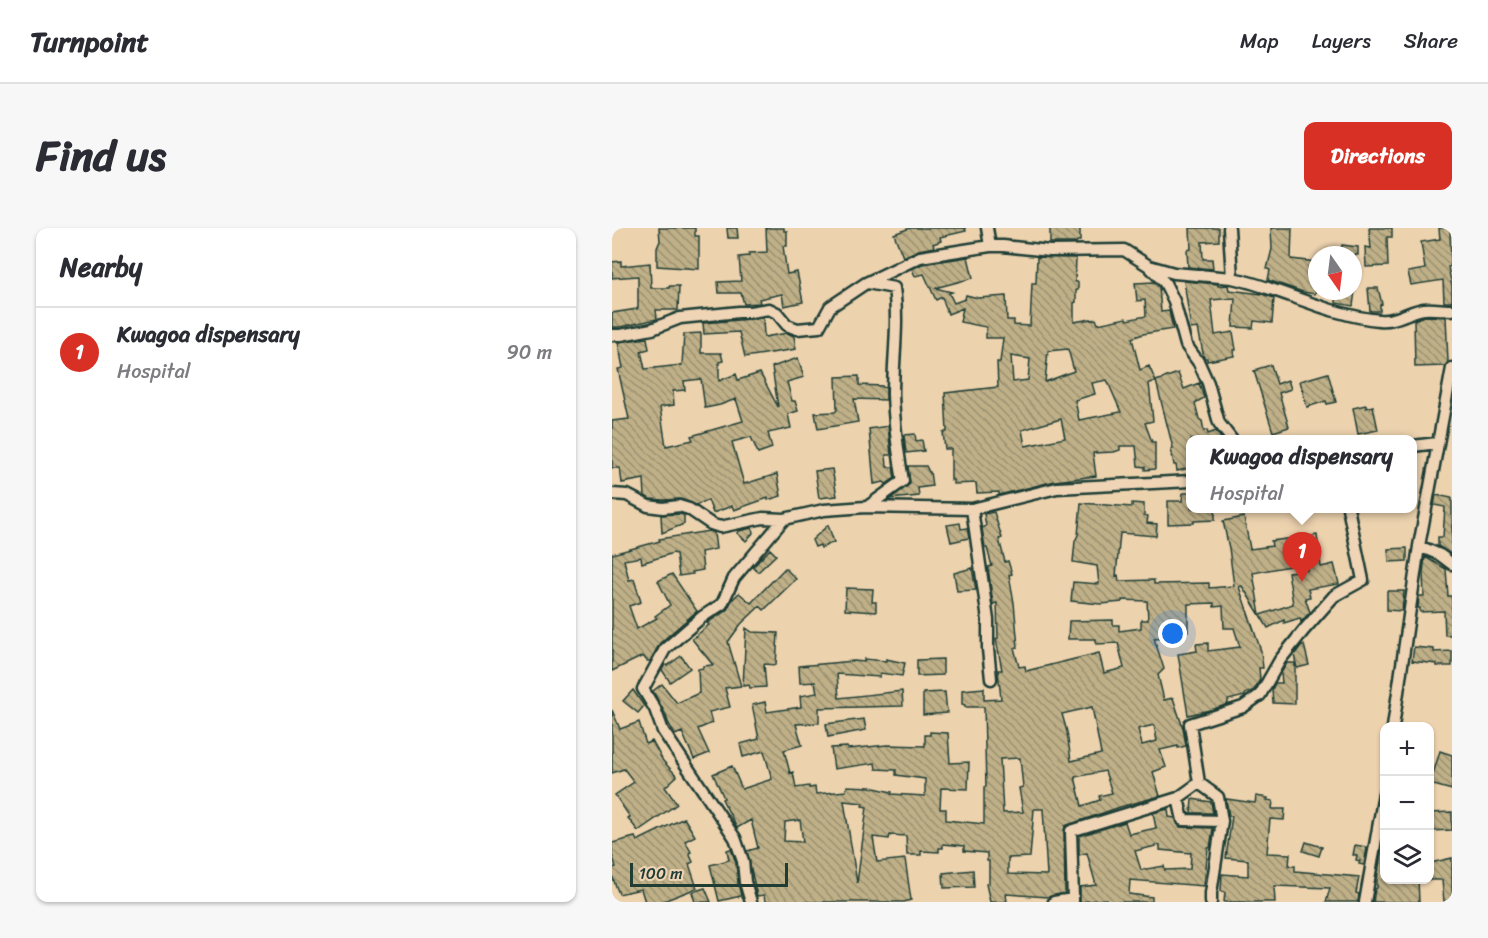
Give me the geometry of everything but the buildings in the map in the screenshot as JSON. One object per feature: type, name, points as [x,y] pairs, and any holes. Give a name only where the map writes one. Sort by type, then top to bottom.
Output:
[{"type":"street","points":[[987,228],[990,246]]},
{"type":"street","points":[[1229,228],[1232,278]]},
{"type":"street","points":[[612,334],[621,335],[652,329],[681,318],[769,309],[777,313],[788,325],[797,329],[819,327],[830,307],[866,283],[920,257],[990,246],[1050,251],[1124,250],[1149,266],[1165,283],[1174,301],[1186,345],[1199,363],[1208,383],[1219,423],[1228,435]]},
{"type":"street","points":[[1149,266],[1174,273],[1232,278],[1258,284],[1305,301],[1362,318],[1382,321],[1401,318],[1422,309],[1452,310]]},
{"type":"street","points":[[866,283],[894,288],[895,430],[903,481],[866,507]]},
{"type":"street","points":[[1394,722],[1419,546],[1452,368]]},
{"type":"street","points":[[1417,446],[1437,443]]},
{"type":"street","points":[[612,494],[627,495],[648,506],[663,508],[679,506],[689,509],[711,524],[720,527],[763,518],[784,519],[824,510],[866,507],[972,509],[1058,488],[1186,482]]},
{"type":"street","points":[[972,509],[988,620],[988,649],[992,679]]},
{"type":"street","points":[[1211,902],[1222,821],[1218,797],[1199,783],[1190,724],[1243,707],[1260,695],[1281,660],[1334,596],[1363,580],[1349,513]]},
{"type":"street","points":[[752,902],[735,837],[663,731],[655,709],[643,689],[665,649],[702,617],[722,604],[734,578],[784,519]]},
{"type":"street","points":[[1419,546],[1452,564]]},
{"type":"street","points":[[1054,902],[1073,901],[1071,831],[1178,798],[1199,783]]},
{"type":"street","points":[[1178,798],[1183,820],[1222,821]]},
{"type":"street","points":[[1365,902],[1380,817]]},
{"type":"place","name":"Kwagoa dispensary","points":[[1302,582]]}]
